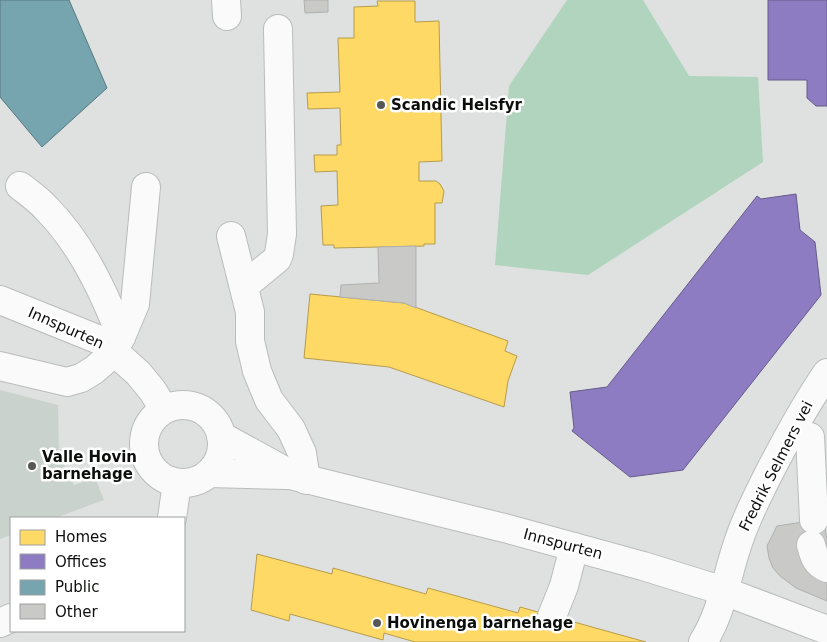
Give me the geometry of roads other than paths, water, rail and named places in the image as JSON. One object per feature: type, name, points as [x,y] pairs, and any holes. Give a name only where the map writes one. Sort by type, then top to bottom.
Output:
[{"type":"street","points":[[244,286],[277,259],[282,234],[278,29]]},
{"type":"street","points":[[20,186],[46,207],[68,232],[108,304],[118,343]]},
{"type":"street","points":[[0,366],[67,382],[81,378],[94,370],[118,343],[135,304],[146,187]]},
{"type":"street","points":[[230,236],[250,312],[250,341],[256,371],[269,400],[291,428],[302,453],[300,478]]},
{"type":"street","name":"Innspurten","points":[[0,300],[102,341],[118,343],[164,409],[180,404],[202,410],[215,422],[221,436],[300,478]]},
{"type":"street","name":"Fredrik Selmers vei","points":[[703,642],[711,629],[736,549],[752,508],[810,434],[827,373]]},
{"type":"street","points":[[164,409],[152,419],[147,428],[143,446],[146,458],[152,468],[164,478],[177,483],[172,517]]},
{"type":"street","points":[[810,434],[813,533],[816,560],[818,564],[827,568]]},
{"type":"street","points":[[209,473],[221,452],[221,436]]},
{"type":"street","name":"Innspurten","points":[[177,483],[194,481],[209,473],[300,478],[508,529],[724,590],[827,630]]},
{"type":"street","points":[[552,616],[564,586],[574,547]]},
{"type":"place","name":"Scandic Helsfyr","points":[[381,105]]},
{"type":"place","name":"Valle Hovin barnehage","points":[[32,466]]},
{"type":"place","name":"Hovinenga barnehage","points":[[377,623]]}]
